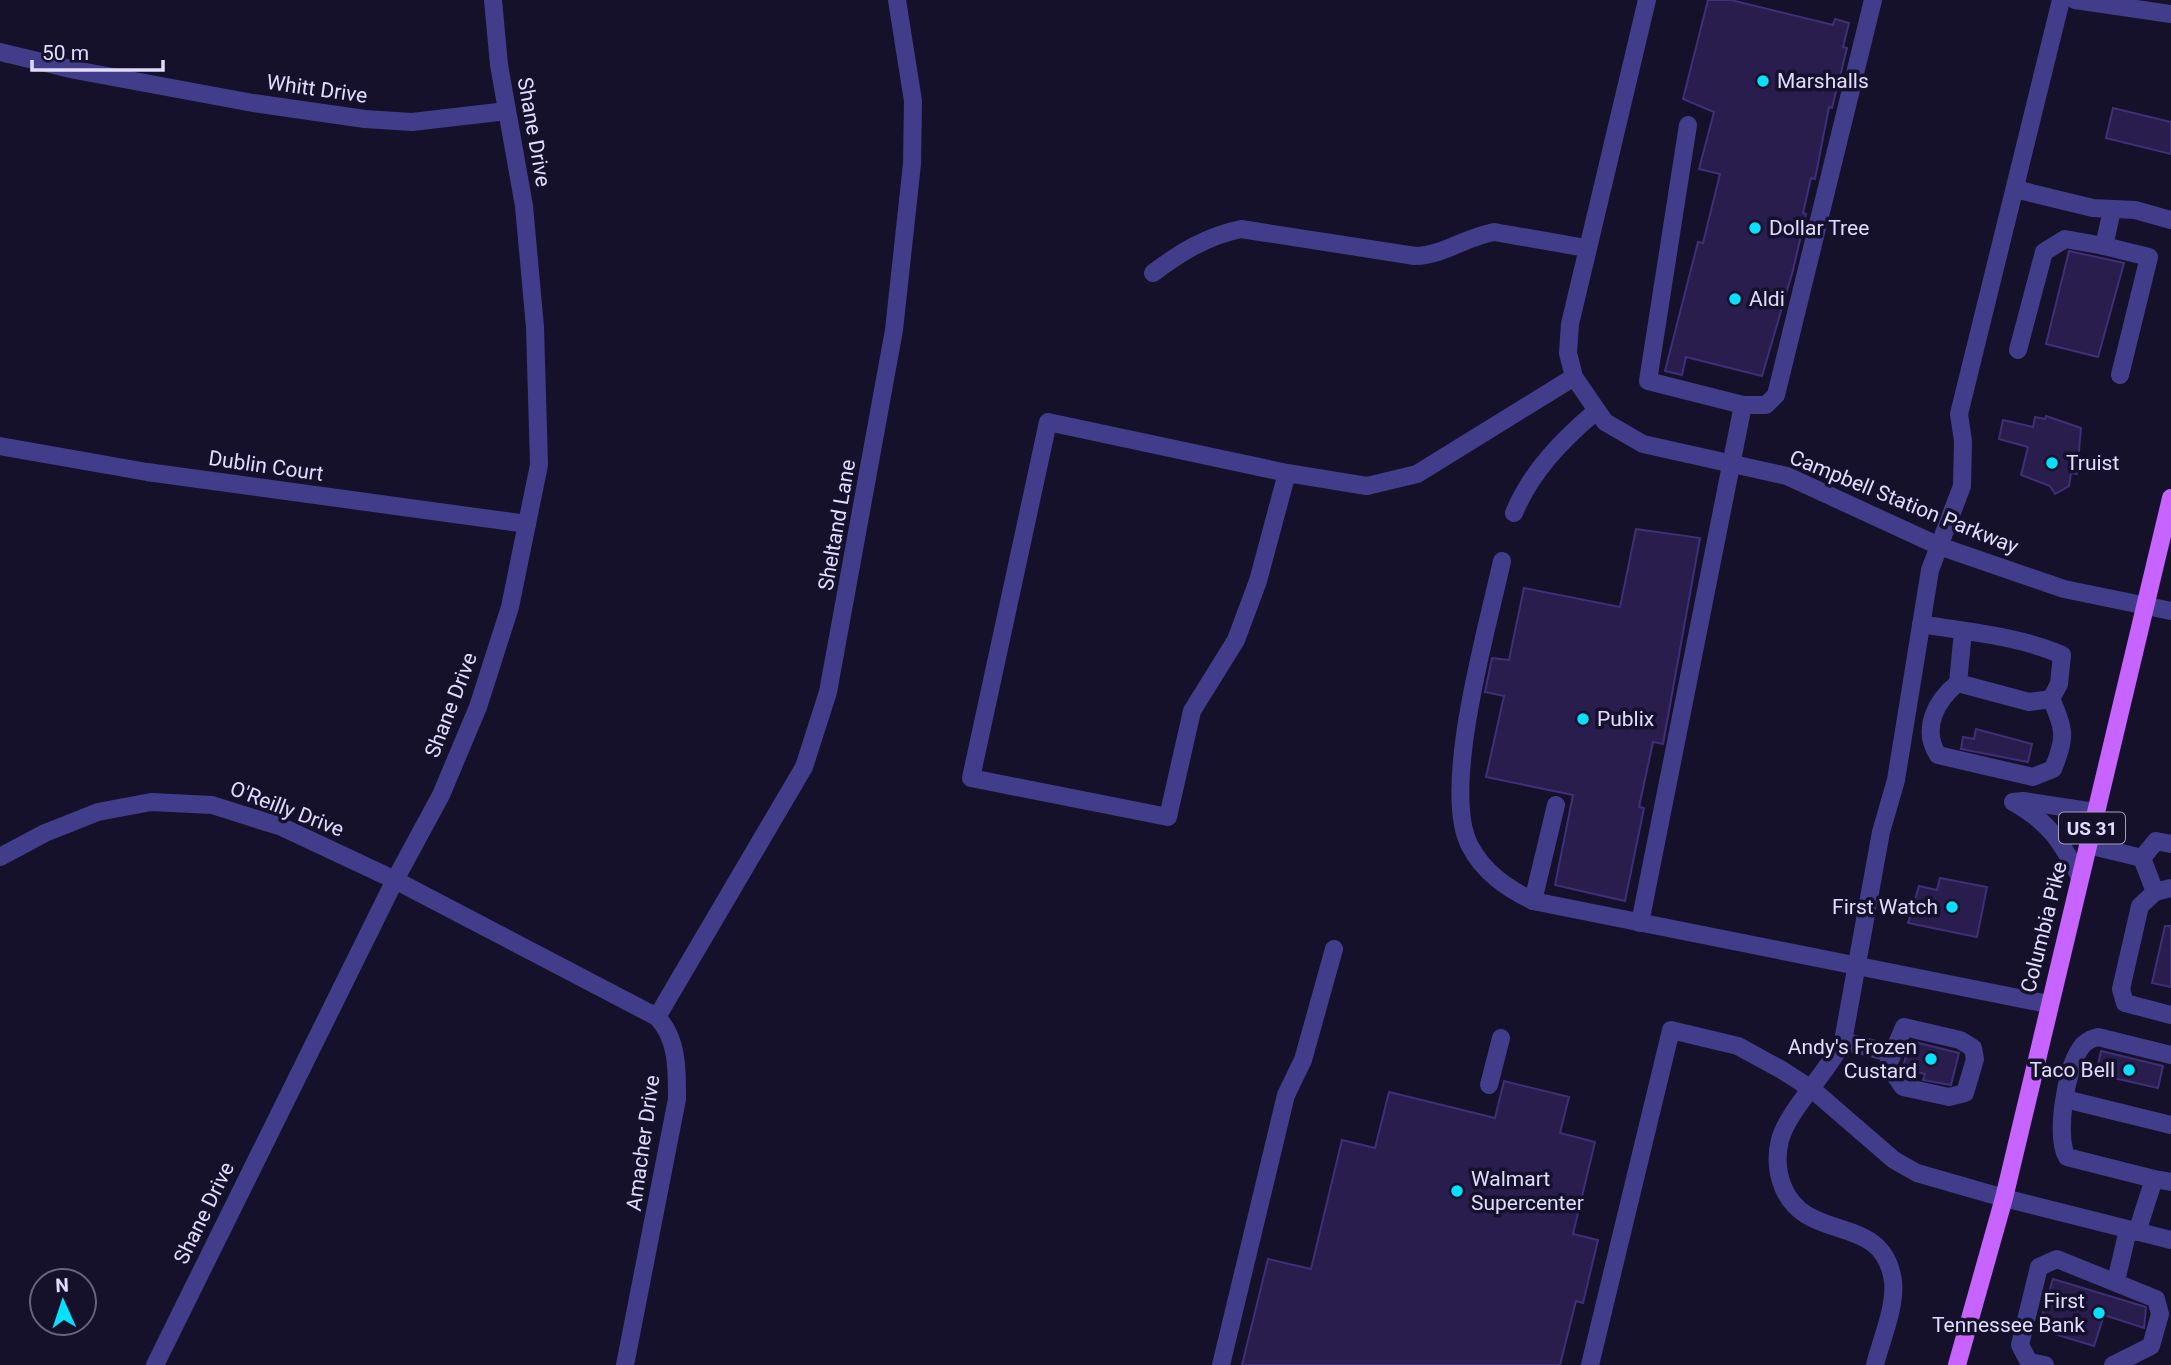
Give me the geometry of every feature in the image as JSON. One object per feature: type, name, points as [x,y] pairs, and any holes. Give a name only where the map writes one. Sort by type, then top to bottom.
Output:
[{"type":"main road","name":"Columbia Pike","points":[[1957,1365],[2004,1198],[2048,1004],[2171,498]]},
{"type":"street","name":"Shane Drive","points":[[155,1365],[395,880],[441,795],[478,707],[510,607],[539,465],[535,327],[524,206],[507,111],[493,0]]},
{"type":"street","name":"Sheltand Lane","points":[[657,1017],[804,768],[828,692],[894,330],[912,164],[913,101],[897,0]]},
{"type":"street","name":"Campbell Station Parkway","points":[[1647,0],[1570,324],[1569,353],[1574,377],[1595,412],[1605,422],[1643,444],[1787,476],[1939,546],[2064,589],[2171,611]]},
{"type":"street","points":[[1689,125],[1648,381],[1742,405],[1766,405],[1776,395],[1873,0]]},
{"type":"street","points":[[1875,1365],[1892,1296],[1893,1283],[1886,1258],[1865,1236],[1831,1227],[1802,1215],[1786,1194],[1778,1171],[1780,1140],[1786,1125],[1833,1062],[1843,1041],[1881,832],[1896,780],[1930,570],[1962,486],[1963,441],[1959,414],[2061,0]]},
{"type":"street","points":[[2076,0],[2171,14]]},
{"type":"street","name":"Whitt Drive","points":[[0,52],[75,70],[253,103],[365,120],[412,122],[507,111]]},
{"type":"street","points":[[2015,188],[2112,210],[2135,210],[2171,220]]},
{"type":"street","points":[[2104,246],[2112,210]]},
{"type":"street","points":[[1153,273],[1181,252],[1215,234],[1241,229],[1415,256],[1430,256],[1480,234],[1494,232],[1586,248]]},
{"type":"street","points":[[2018,350],[2044,252],[2065,239],[2149,257],[2120,375]]},
{"type":"street","points":[[1287,473],[1258,582],[1236,640],[1192,710],[1168,817],[971,778],[1048,422],[1287,473],[1367,486],[1417,474],[1574,377]]},
{"type":"street","points":[[1640,923],[1742,405]]},
{"type":"street","points":[[1514,513],[1526,484],[1563,440],[1595,412]]},
{"type":"street","name":"Dublin Court","points":[[0,446],[147,472],[527,524]]},
{"type":"street","points":[[1502,561],[1460,760],[1459,805],[1469,845],[1493,877],[1534,901],[2048,1004]]},
{"type":"street","points":[[1921,624],[2037,644],[2062,655],[2059,684],[2051,699]]},
{"type":"street","points":[[1963,631],[1958,683],[1940,697],[1930,729],[1932,746],[1938,755],[2033,777],[2053,769],[2063,745],[2063,724],[2051,699]]},
{"type":"street","points":[[1958,683],[2029,702],[2051,699]]},
{"type":"street","points":[[2080,877],[2060,840],[2041,818],[2013,802],[2023,801],[2095,812]]},
{"type":"street","name":"O'Reilly Drive","points":[[0,857],[45,834],[98,812],[151,802],[212,805],[282,827],[395,880]]},
{"type":"street","points":[[1534,901],[1556,805]]},
{"type":"street","points":[[2141,858],[2156,841],[2171,844]]},
{"type":"street","points":[[2088,845],[2141,858],[2166,892],[2140,906],[2121,989],[2125,1003],[2171,1015]]},
{"type":"street","points":[[395,880],[657,1017]]},
{"type":"street","points":[[1221,1365],[1286,1095],[1303,1060],[1334,949]]},
{"type":"street","name":"Amacher Drive","points":[[625,1365],[677,1099],[677,1066],[672,1043],[668,1028],[657,1017]]},
{"type":"street","points":[[1905,1027],[1968,1043],[1975,1053],[1968,1089],[1954,1097],[1903,1087],[1888,1065],[1891,1053],[1905,1027]]},
{"type":"street","points":[[1590,1365],[1671,1030],[1738,1046],[1812,1090],[1894,1160],[1917,1172],[2004,1198],[2171,1240]]},
{"type":"street","points":[[2116,1280],[2133,1231],[2162,1180],[2067,1157],[2060,1138],[2065,1099],[2077,1053],[2087,1041],[2098,1037],[2171,1055]]},
{"type":"street","points":[[1489,1085],[1501,1038]]},
{"type":"street","points":[[1843,1041],[1891,1053]]},
{"type":"street","points":[[2065,1099],[2171,1125]]},
{"type":"street","points":[[2045,1365],[2029,1362],[2020,1345],[2039,1267],[2057,1259],[2116,1280],[2156,1299],[2160,1314],[2151,1346],[2113,1365]]},
{"type":"building","points":[[1708,0],[1731,0],[1833,25],[1835,19],[1849,23],[1843,47],[1847,48],[1832,108],[1829,107],[1815,179],[1811,178],[1793,270],[1762,376],[1686,357],[1682,375],[1665,371],[1698,242],[1703,243],[1720,174],[1699,169],[1714,112],[1683,99]]},
{"type":"building","points":[[2113,108],[2171,122],[2171,154],[2106,138]]},
{"type":"building","points":[[2069,251],[2124,263],[2098,357],[2046,344]]},
{"type":"building","name":"Truist","points":[[2046,416],[2081,428],[2077,474],[2071,473],[2069,486],[2055,494],[2050,486],[2021,475],[2028,447],[1999,439],[2003,420],[2033,427],[2035,417],[2045,419]]},
{"type":"building","name":"Publix","points":[[1636,529],[1700,538],[1663,744],[1653,742],[1639,807],[1644,808],[1625,901],[1555,885],[1573,795],[1486,777],[1504,696],[1485,692],[1492,658],[1509,660],[1524,588],[1620,607]]},
{"type":"building","points":[[1976,729],[2032,744],[2028,762],[1961,749],[1963,737],[1974,739]]},
{"type":"building","name":"First Watch","points":[[1940,878],[1987,887],[1977,937],[1908,923],[1919,886],[1937,890]]},
{"type":"building","points":[[2165,926],[2171,926],[2171,987],[2152,983]]},
{"type":"building","name":"Andy's Frozen Custard","points":[[1911,1041],[1959,1053],[1951,1085],[1923,1080],[1925,1074],[1905,1069],[1903,1066]]},
{"type":"building","name":"Taco Bell","points":[[2101,1051],[2163,1066],[2158,1088],[2096,1074]]},
{"type":"building","name":"Walmart Supercenter","points":[[1504,1081],[1569,1097],[1560,1133],[1595,1142],[1573,1234],[1598,1240],[1583,1303],[1576,1301],[1560,1365],[1242,1365],[1268,1259],[1311,1269],[1342,1140],[1375,1148],[1389,1092],[1495,1118]]},
{"type":"building","name":"First Tennessee Bank","points":[[2053,1279],[2146,1307],[2144,1328],[2104,1315],[2094,1346],[2038,1329]]},
{"type":"place","name":"Marshalls","points":[[1763,81]]},
{"type":"place","name":"Dollar Tree","points":[[1755,228]]},
{"type":"place","name":"Aldi","points":[[1735,299]]},
{"type":"place","name":"Truist","points":[[2052,463]]},
{"type":"place","name":"Publix","points":[[1583,719]]},
{"type":"place","name":"First Watch","points":[[1952,907]]},
{"type":"place","name":"Andy's Frozen Custard","points":[[1931,1059]]},
{"type":"place","name":"Taco Bell","points":[[2129,1070]]},
{"type":"place","name":"Walmart Supercenter","points":[[1457,1191]]},
{"type":"place","name":"First Tennessee Bank","points":[[2099,1313]]}]
